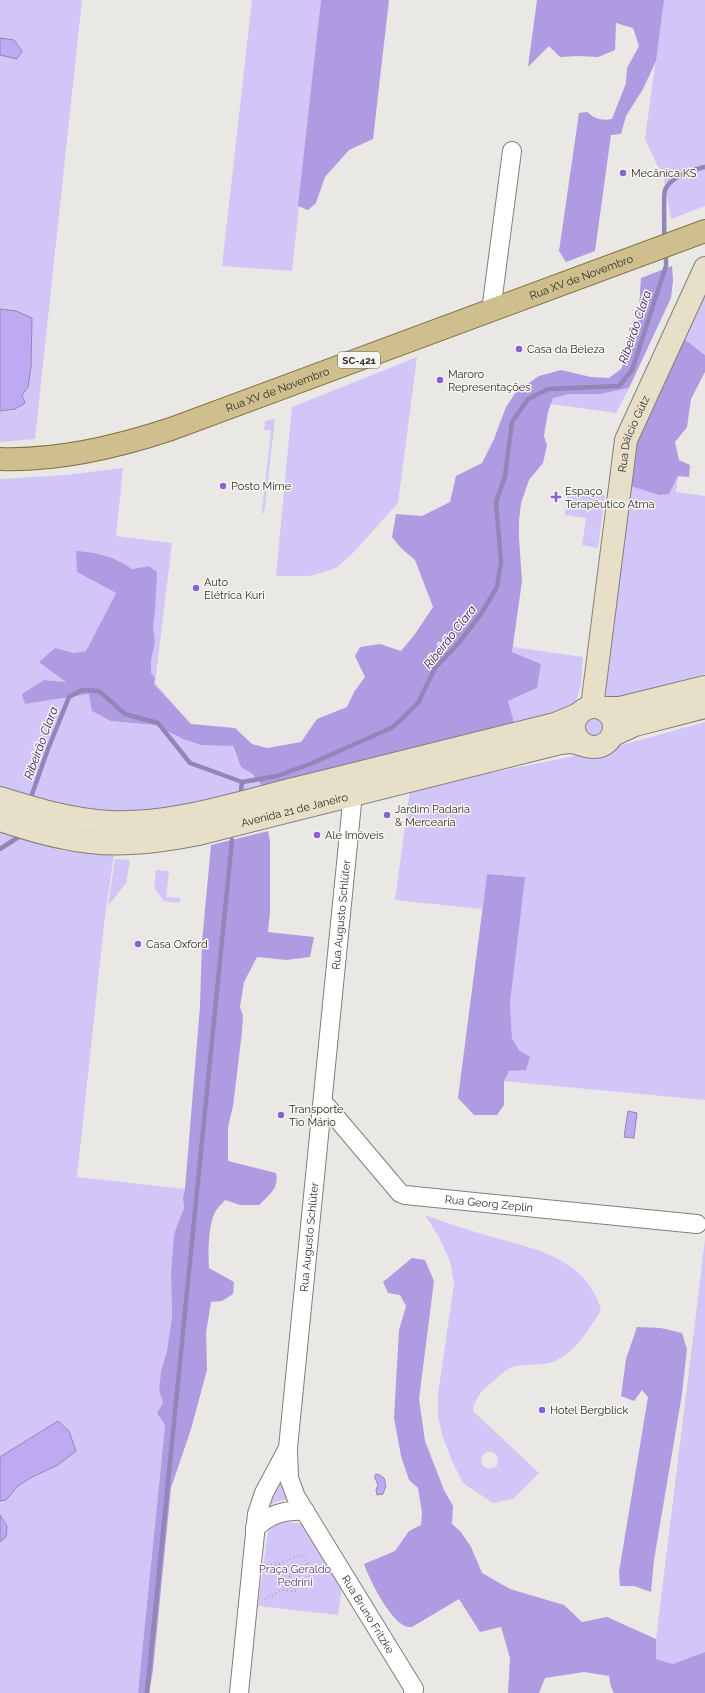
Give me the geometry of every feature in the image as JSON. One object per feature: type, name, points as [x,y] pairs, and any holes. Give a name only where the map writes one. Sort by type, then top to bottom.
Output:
[{"type":"main road","name":"Rua XV de Novembro","points":[[0,459],[73,453],[138,440],[705,231]]},
{"type":"main road","name":"Rua Dálcio Gütz","points":[[591,709],[626,440],[705,268]]},
{"type":"main road","name":"Avenida 21 de Janeiro","points":[[0,798],[23,818],[66,839],[146,843],[198,834],[354,784],[555,724],[591,709],[620,708],[705,687]]},
{"type":"main road","points":[[613,735],[614,722],[607,711],[591,709],[575,719],[574,732],[577,738],[586,746],[599,747],[605,744],[613,735],[625,728],[705,707]]},
{"type":"main road","name":"Avenida 21 de Janeiro","points":[[23,818],[71,818],[109,822],[149,821],[354,784],[560,743],[572,742],[586,746]]},
{"type":"main road","points":[[146,843],[149,821]]},
{"type":"street","points":[[491,311],[512,151]]},
{"type":"street","name":"Rua Augusto Schlüter","points":[[239,1693],[257,1514],[264,1493],[288,1448],[354,784]]},
{"type":"street","name":"Rua Georg Zeplin","points":[[323,1102],[400,1193],[405,1195],[697,1224]]},
{"type":"street","name":"Rua Bruno Fritzke","points":[[288,1448],[289,1478],[296,1496],[419,1692]]},
{"type":"street","points":[[255,1528],[272,1515],[288,1511],[305,1511]]},
{"type":"path","points":[[251,1564],[279,1564],[303,1554],[312,1571]]},
{"type":"path","points":[[279,1564],[296,1586]]},
{"type":"path","points":[[248,1602],[259,1603],[282,1590],[296,1591]]},
{"type":"green space","points":[[0,0],[82,0],[35,439],[0,442]]},
{"type":"green space","points":[[252,0],[321,0],[292,271],[222,266]]},
{"type":"green space","points":[[664,0],[705,0],[705,206],[671,219],[663,174],[657,165],[645,139]]},
{"type":"green space","points":[[705,290],[705,355],[683,338]]},
{"type":"green space","points":[[417,357],[398,503],[351,555],[336,568],[310,576],[276,576],[292,407]]},
{"type":"green space","points":[[629,388],[616,413],[550,404],[553,398],[569,394],[600,394]]},
{"type":"green space","points":[[275,419],[264,513],[262,513],[271,430],[264,430],[265,421]]},
{"type":"green space","points":[[123,468],[116,536],[172,543],[155,683],[191,724],[235,728],[233,747],[235,753],[245,769],[263,787],[187,806],[129,812],[110,812],[82,809],[0,788],[0,479],[65,475]],"holes":[[[77,551],[106,556],[119,561],[132,569],[149,566],[155,612],[153,626],[155,642],[151,661],[151,673],[154,684],[191,724],[234,728],[183,739],[155,725],[111,721],[89,694],[25,704],[44,680],[67,682],[55,648],[74,653],[86,651],[116,593],[77,572]]]},
{"type":"green space","points":[[678,476],[676,492],[705,496],[705,674],[611,699],[607,698],[604,693],[630,486],[659,495]]},
{"type":"green space","points":[[568,490],[605,495],[598,548],[582,545],[586,518],[565,515]]},
{"type":"green space","points":[[513,647],[583,657],[581,685],[576,701],[566,711],[515,726],[508,701],[537,688],[541,664],[512,652]]},
{"type":"green space","points":[[588,714],[606,718],[608,729],[605,736],[599,741],[595,742],[582,734],[581,723]]},
{"type":"green space","points":[[705,722],[705,1100],[504,1081],[519,1050],[512,1038],[510,1003],[524,877],[487,874],[482,909],[395,900],[410,789],[604,750]]},
{"type":"green space","points":[[0,833],[64,851],[114,855],[105,916],[77,1177],[185,1189],[183,1198],[184,1208],[174,1234],[171,1273],[172,1316],[167,1351],[161,1371],[159,1390],[163,1403],[158,1413],[165,1424],[138,1693],[0,1693],[0,1542],[6,1537],[0,1515],[0,1501],[6,1500],[18,1486],[32,1477],[58,1421],[0,1457]]},
{"type":"green space","points":[[115,859],[130,860],[126,883],[108,906]]},
{"type":"green space","points":[[156,870],[169,871],[166,897],[180,898],[180,903],[164,901],[154,888]]},
{"type":"green space","points":[[425,1215],[465,1229],[540,1251],[556,1258],[571,1267],[584,1278],[594,1292],[601,1310],[582,1338],[571,1350],[552,1362],[509,1368],[486,1388],[476,1400],[473,1411],[539,1473],[513,1499],[493,1503],[463,1483],[452,1461],[442,1435],[438,1415],[438,1394],[454,1284],[450,1261],[439,1237]],"holes":[[[486,1452],[492,1452],[497,1456],[497,1465],[494,1468],[486,1468],[481,1462],[482,1457]]]},
{"type":"green space","points":[[705,1240],[705,1652],[673,1664],[656,1659],[656,1639]]},
{"type":"green space","points":[[281,1480],[289,1499],[278,1501],[269,1505]]},
{"type":"green space","name":"Praça Geraldo Pedrini","points":[[283,1522],[299,1523],[304,1527],[342,1588],[338,1615],[258,1606],[268,1531],[272,1527]]},
{"type":"shaded area","points":[[321,0],[389,0],[373,139],[349,150],[325,177],[316,203],[308,210],[298,206]]},
{"type":"shaded area","points":[[537,0],[664,0],[656,61],[643,89],[626,116],[621,134],[611,135],[595,251],[566,262],[559,251],[579,113],[587,112],[599,119],[612,119],[626,83],[627,68],[639,46],[633,28],[616,23],[615,50],[598,57],[560,57],[549,46],[528,67]]},
{"type":"shaded area","points":[[0,38],[14,40],[22,51],[17,59],[0,55]]},
{"type":"shaded area","points":[[672,266],[673,281],[671,298],[629,388],[600,394],[569,394],[553,398],[548,412],[544,436],[547,445],[543,463],[529,480],[521,503],[519,539],[522,581],[512,652],[541,664],[537,688],[508,701],[515,726],[263,787],[252,774],[241,767],[233,746],[202,745],[183,739],[155,725],[111,721],[92,711],[89,694],[25,704],[22,694],[44,680],[66,682],[39,662],[55,648],[74,653],[86,651],[116,593],[77,572],[76,551],[92,553],[113,558],[132,569],[149,566],[157,572],[153,626],[155,642],[151,661],[151,673],[155,678],[154,684],[191,724],[235,728],[252,744],[267,748],[301,742],[317,719],[347,707],[354,692],[365,677],[355,656],[360,647],[380,644],[401,651],[415,634],[433,607],[415,560],[401,548],[392,537],[396,514],[422,516],[450,502],[456,476],[482,463],[494,439],[506,407],[516,392],[539,376],[561,370],[591,377],[609,378],[621,369],[631,346],[638,321],[641,278]]},
{"type":"shaded area","points":[[0,309],[16,311],[32,318],[31,367],[28,387],[22,395],[25,403],[15,409],[0,411]]},
{"type":"shaded area","points":[[683,338],[705,355],[705,372],[691,399],[687,427],[675,442],[679,460],[690,465],[689,477],[678,476],[669,494],[659,495],[630,486],[634,445]]},
{"type":"shaded area","points":[[268,831],[270,841],[270,912],[268,932],[314,937],[310,957],[286,960],[257,957],[244,982],[240,1007],[243,1016],[242,1032],[233,1106],[228,1127],[228,1161],[276,1173],[277,1179],[273,1191],[259,1205],[240,1205],[225,1200],[217,1209],[212,1221],[210,1229],[209,1268],[234,1282],[233,1294],[222,1301],[211,1302],[206,1333],[207,1370],[191,1429],[171,1488],[153,1670],[149,1693],[138,1693],[165,1425],[157,1413],[163,1403],[159,1390],[161,1371],[167,1351],[172,1316],[171,1273],[174,1234],[184,1208],[183,1198],[200,1006],[202,942],[211,845]]},
{"type":"shaded area","points":[[487,874],[525,877],[510,1003],[512,1038],[519,1050],[530,1057],[526,1070],[509,1071],[504,1081],[504,1105],[497,1115],[474,1115],[458,1098]]},
{"type":"shaded area","points":[[628,1111],[637,1113],[634,1138],[624,1137]]},
{"type":"shaded area","points":[[412,1258],[425,1260],[434,1281],[419,1399],[425,1441],[444,1490],[453,1506],[452,1524],[461,1532],[471,1547],[482,1573],[510,1589],[564,1605],[582,1622],[607,1617],[656,1639],[656,1659],[673,1664],[705,1652],[705,1693],[614,1693],[609,1676],[584,1672],[545,1678],[539,1693],[508,1693],[510,1658],[501,1627],[480,1632],[459,1599],[412,1627],[404,1626],[391,1614],[375,1588],[364,1564],[395,1551],[409,1531],[421,1525],[422,1513],[418,1488],[409,1480],[401,1456],[394,1418],[399,1330],[406,1306],[400,1295],[388,1293],[383,1282]]},
{"type":"shaded area","points":[[637,1327],[661,1328],[682,1333],[687,1349],[682,1394],[654,1560],[651,1592],[634,1586],[620,1586],[619,1572],[648,1397],[642,1390],[634,1401],[621,1396],[626,1359]]},
{"type":"shaded area","points":[[58,1421],[69,1431],[76,1451],[58,1465],[32,1477],[18,1486],[6,1500],[0,1501],[0,1457]]},
{"type":"shaded area","points":[[378,1474],[384,1478],[386,1486],[383,1494],[377,1495],[376,1490],[378,1485],[375,1475]]},
{"type":"shaded area","points":[[0,1515],[7,1526],[6,1537],[0,1542]]},
{"type":"waterway","name":"Ribeirão Clara","points":[[664,238],[665,190],[672,181],[682,174],[705,167]]},
{"type":"waterway","name":"Ribeirão Clara","points":[[30,800],[48,749],[69,697],[82,690],[99,691],[125,714],[158,723],[190,763],[242,782],[277,776],[310,764],[393,727],[418,703],[435,668],[457,645],[481,614],[497,587],[501,562],[496,502],[505,476],[512,422],[528,399],[548,389],[619,386],[632,370],[666,266],[666,252]]},
{"type":"waterway","points":[[241,791],[242,782]]},
{"type":"waterway","name":"Ribeirão Clara","points":[[0,849],[17,838],[19,832]]},
{"type":"waterway","points":[[147,1693],[232,840]]},
{"type":"place","name":"Mecânica KS","points":[[623,173]]},
{"type":"place","name":"Casa da Beleza","points":[[519,349]]},
{"type":"place","name":"Maroro Representações","points":[[440,380]]},
{"type":"place","name":"Posto Mime","points":[[223,486]]},
{"type":"place","name":"Espaço Terapêutico Atma","points":[[556,497]]},
{"type":"place","name":"Auto Elétrica Kuri","points":[[196,588]]},
{"type":"place","name":"Jardim Padaria & Mercearia","points":[[387,815]]},
{"type":"place","name":"Ale Imóveis","points":[[317,835]]},
{"type":"place","name":"Casa Oxford","points":[[138,944]]},
{"type":"place","name":"Transporte Tio Mário","points":[[281,1115]]},
{"type":"place","name":"Hotel Bergblick","points":[[542,1410]]}]
